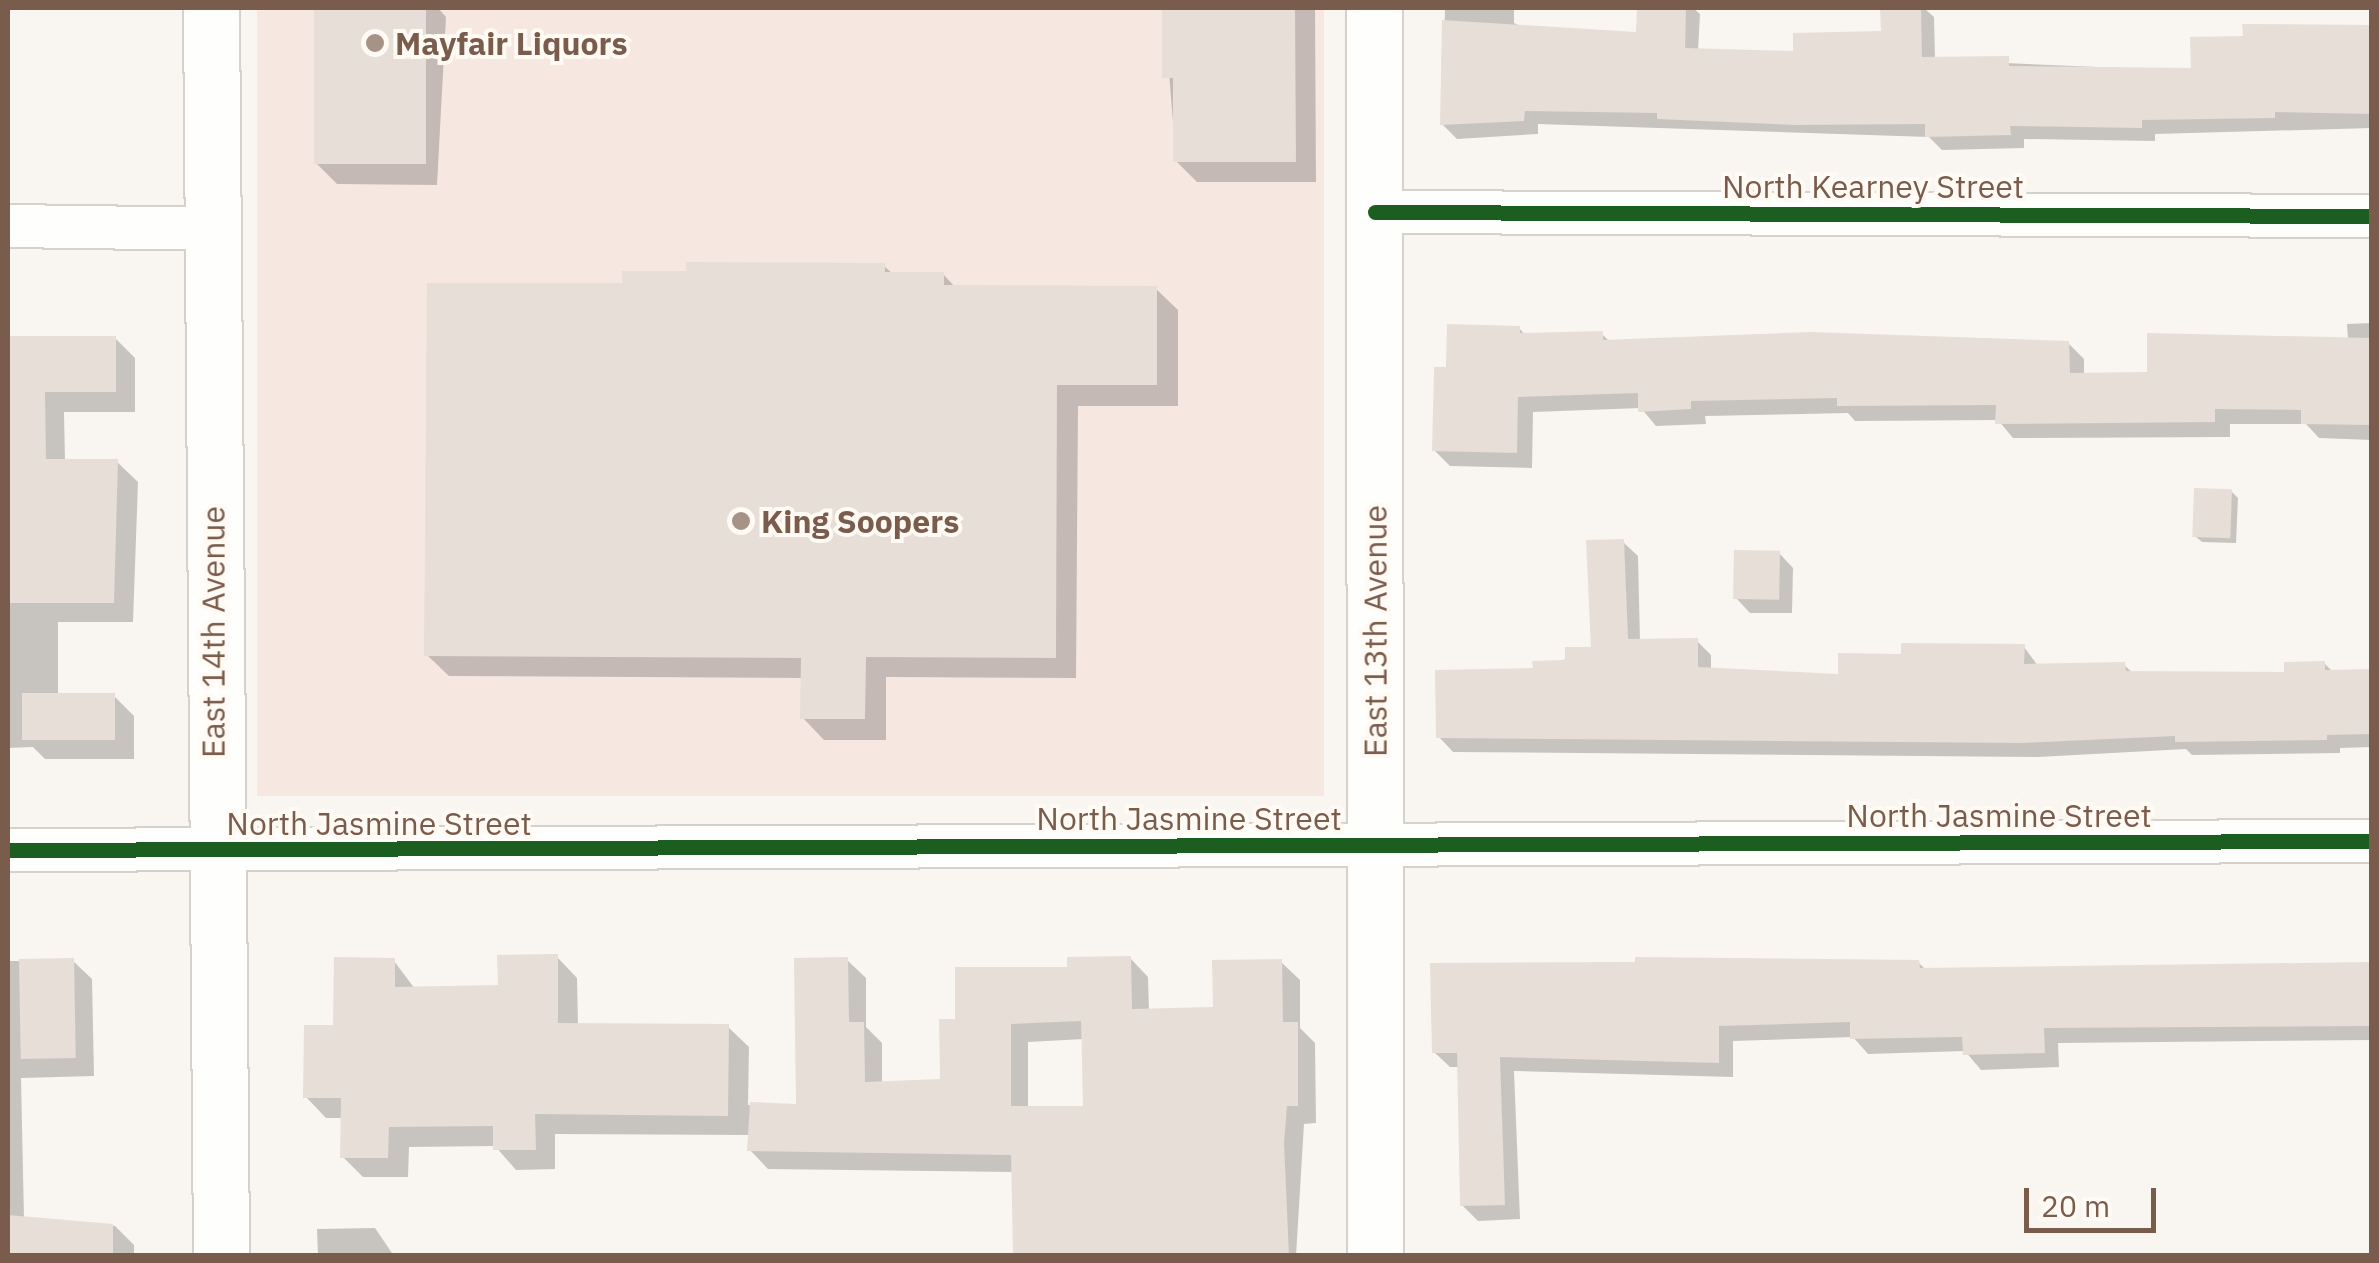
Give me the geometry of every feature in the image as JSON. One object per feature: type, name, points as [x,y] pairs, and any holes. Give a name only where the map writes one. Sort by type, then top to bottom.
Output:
[{"type":"main road","name":"East 14th Avenue","points":[[211,8],[213,851],[221,1256]]},
{"type":"main road","name":"East 13th Avenue","points":[[1374,8],[1375,1256]]},
{"type":"street","name":"North Kearney Street","points":[[1375,212],[2372,216]]},
{"type":"street","points":[[8,226],[211,229]]},
{"type":"street","name":"North Jasmine Street","points":[[8,850],[2372,841]]},
{"type":"shaded area","points":[[257,8],[1324,8],[1324,796],[257,796]]},
{"type":"building","points":[[314,8],[426,8],[426,164],[314,164]]},
{"type":"building","points":[[1162,8],[1295,8],[1296,162],[1173,162],[1173,78],[1162,78]]},
{"type":"building","points":[[1637,8],[1686,8],[1685,48],[1793,51],[1793,33],[1881,31],[1880,8],[1921,8],[1922,57],[2009,56],[2009,66],[2191,68],[2190,37],[2243,36],[2242,24],[2372,25],[2372,114],[2275,112],[2275,118],[2142,120],[2142,128],[2010,126],[2011,135],[1925,137],[1925,124],[1795,125],[1657,119],[1657,113],[1525,111],[1524,121],[1440,125],[1442,20],[1636,32]]},
{"type":"building","name":"King Soopers","points":[[686,262],[885,263],[885,272],[944,272],[944,285],[1157,286],[1157,385],[1057,385],[1056,658],[866,657],[865,719],[800,719],[801,658],[424,656],[427,283],[622,283],[622,271],[686,271]]},
{"type":"building","points":[[1447,324],[1520,326],[1520,333],[1603,331],[1603,340],[1810,332],[2069,341],[2070,373],[2147,372],[2147,333],[2372,338],[2372,425],[2301,424],[2301,410],[2215,409],[2215,422],[1995,424],[1996,405],[1837,406],[1837,398],[1691,401],[1691,409],[1638,412],[1638,393],[1518,397],[1517,453],[1432,451],[1434,367],[1446,367]]},
{"type":"building","points":[[8,336],[116,336],[116,392],[45,392],[46,459],[118,459],[114,603],[8,603]]},
{"type":"building","points":[[2194,488],[2232,489],[2230,538],[2192,537]]},
{"type":"building","points":[[1624,539],[1628,639],[1698,638],[1698,667],[1838,674],[1838,653],[1901,654],[1901,643],[2025,644],[2024,664],[2125,662],[2126,671],[2284,672],[2284,662],[2325,661],[2325,670],[2372,669],[2372,734],[2327,735],[2327,740],[2175,742],[2175,736],[2022,743],[1436,738],[1435,670],[1533,668],[1532,661],[1565,660],[1565,647],[1591,647],[1586,540]]},
{"type":"building","points":[[1734,550],[1780,551],[1779,600],[1733,599]]},
{"type":"building","points":[[22,693],[115,693],[115,740],[22,740]]},
{"type":"building","points":[[558,954],[558,1023],[729,1024],[728,1116],[535,1114],[536,1150],[493,1150],[493,1126],[389,1127],[388,1158],[340,1158],[341,1098],[303,1098],[304,1025],[333,1025],[334,957],[395,958],[395,987],[498,985],[497,955]]},
{"type":"building","points":[[1131,956],[1132,1009],[1213,1007],[1212,960],[1282,959],[1283,1022],[1298,1022],[1298,1106],[1287,1106],[1284,1143],[1289,1256],[1013,1256],[1011,1155],[747,1151],[750,1102],[796,1104],[794,958],[848,957],[849,1022],[864,1022],[865,1082],[940,1079],[939,1019],[955,1019],[955,967],[1067,967],[1067,957]],"holes":[[[1081,1021],[1083,1106],[1011,1106],[1011,1024]]]},
{"type":"building","points":[[1635,957],[1919,960],[1920,968],[2372,962],[2372,1026],[2044,1028],[2045,1053],[1963,1055],[1962,1037],[1850,1039],[1850,1022],[1719,1026],[1719,1063],[1500,1057],[1505,1205],[1460,1206],[1457,1053],[1432,1053],[1430,963],[1635,962]]},
{"type":"building","points":[[74,958],[76,1058],[21,1059],[19,959]]},
{"type":"building","points":[[8,1215],[113,1224],[113,1256],[8,1256]]},
{"type":"cycle path","points":[[1375,212],[2372,216]]},
{"type":"cycle path","points":[[8,850],[2372,841]]},
{"type":"place","name":"Mayfair Liquors","points":[[375,43]]},
{"type":"place","name":"King Soopers","points":[[741,521]]}]
